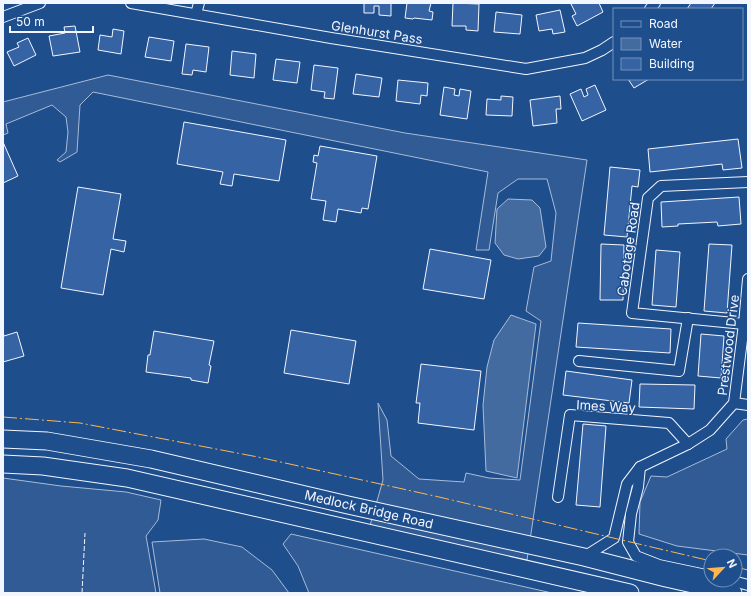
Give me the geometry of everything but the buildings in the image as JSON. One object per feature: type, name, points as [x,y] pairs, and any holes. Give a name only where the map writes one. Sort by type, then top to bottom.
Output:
[{"type":"highway","name":"Medlock Bridge Road","points":[[3,439],[47,441],[151,459],[348,505],[584,556],[666,578],[733,593]]},
{"type":"highway","name":"Medlock Bridge Road","points":[[3,464],[43,466],[127,478],[630,593]]},
{"type":"street","points":[[3,17],[40,3]]},
{"type":"street","name":"Glenhurst Pass","points":[[131,3],[339,39],[526,69],[585,58],[613,43]]},
{"type":"street","points":[[196,14],[199,3]]},
{"type":"street","name":"Cabotage Road","points":[[688,318],[632,313],[648,198],[661,186],[748,182]]},
{"type":"street","name":"Prestwood Drive","points":[[584,556],[614,538],[627,484],[640,466],[688,444],[710,430],[734,403],[748,297],[748,279]]},
{"type":"street","points":[[579,361],[679,371],[688,318],[744,324]]},
{"type":"street","points":[[734,403],[748,405]]},
{"type":"street","name":"Imes Way","points":[[558,497],[570,415],[669,423],[688,444]]},
{"type":"street","points":[[640,466],[638,487],[631,514],[628,542],[636,556],[659,565],[703,574]]},
{"type":"shaded area","points":[[108,75],[405,133],[587,160],[527,560],[369,529],[383,480],[378,403],[387,420],[391,456],[419,479],[464,482],[466,473],[489,478],[520,480],[541,321],[526,311],[534,267],[551,261],[556,213],[547,179],[518,179],[498,193],[489,250],[476,250],[488,172],[93,92],[80,105],[77,152],[60,162],[57,160],[66,152],[68,132],[66,117],[52,105],[6,124],[8,133],[3,135],[3,102]]},
{"type":"shaded area","points":[[748,419],[748,555],[743,554],[743,548],[703,548],[703,549],[677,546],[639,534],[640,502],[651,476],[667,477],[727,449],[726,439],[743,420]]},
{"type":"shaded area","points":[[3,478],[61,486],[126,492],[161,500],[158,520],[146,536],[156,593],[3,593]]},
{"type":"shaded area","points":[[291,534],[552,593],[309,593],[298,566],[283,544]]},
{"type":"shaded area","points":[[204,539],[242,547],[272,570],[289,593],[160,593],[152,542]]},
{"type":"water","points":[[508,199],[532,200],[540,208],[546,247],[539,256],[518,259],[504,255],[495,243],[497,209]]},
{"type":"water","points":[[511,315],[536,324],[517,478],[486,471],[483,405],[487,367],[494,340]]},
{"type":"fence","points":[[82,593],[85,533]]},
{"type":"power","points":[[3,417],[80,423],[258,457],[439,497],[703,559]]},
{"type":"power","points":[[743,569],[748,570]]}]
